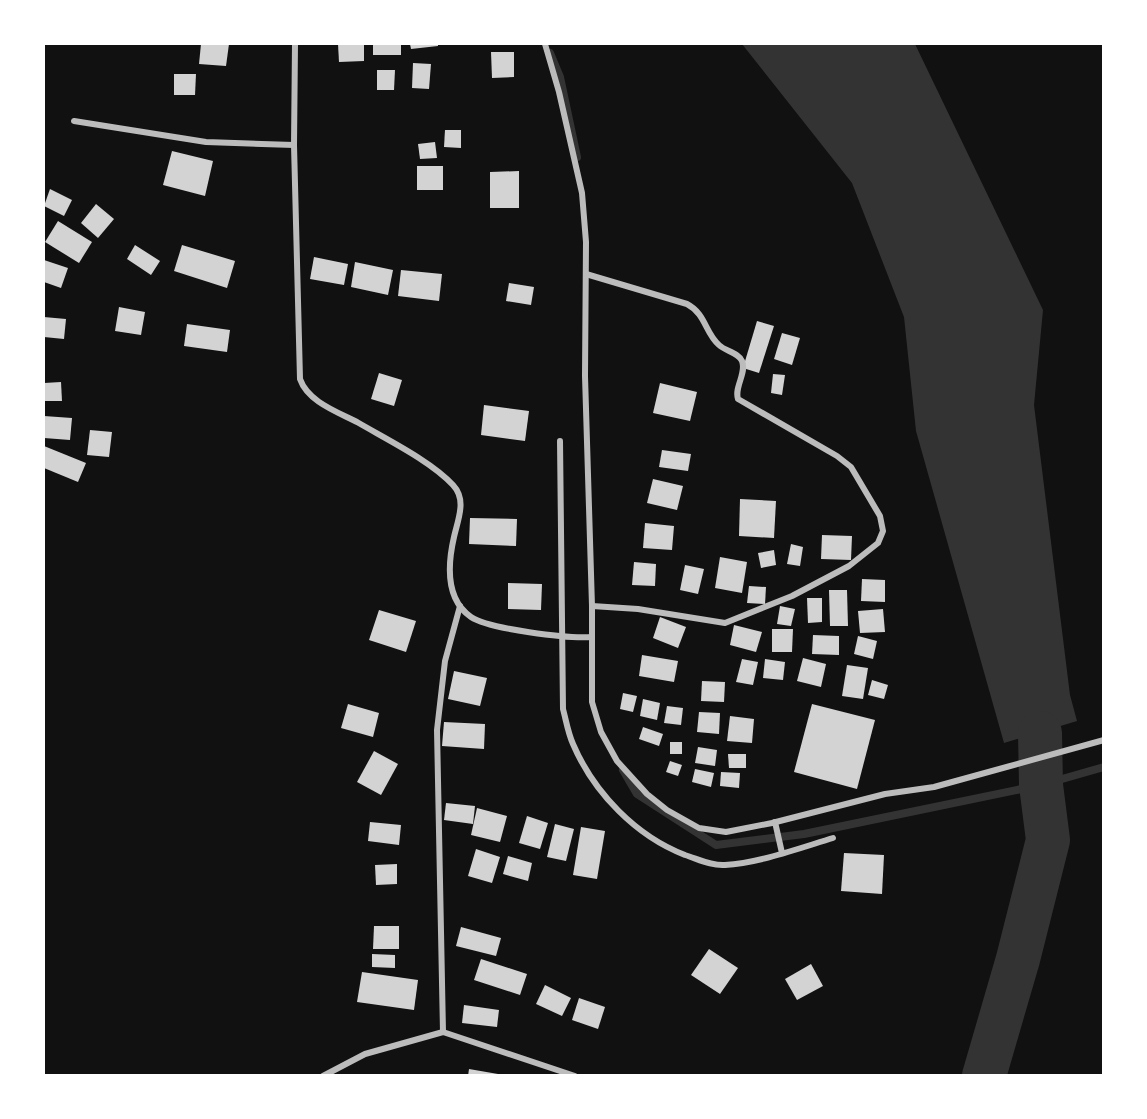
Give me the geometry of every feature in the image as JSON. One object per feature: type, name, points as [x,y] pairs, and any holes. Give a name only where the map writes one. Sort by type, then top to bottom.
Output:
[{"type":"street","points":[[294,44],[294,145],[302,385],[318,401],[426,464],[453,485],[460,499],[461,511],[453,538],[450,576],[453,595],[471,617],[494,626],[565,637],[589,638]]},
{"type":"street","points":[[545,44],[559,92],[582,193],[586,242],[585,376],[592,606],[589,638],[592,702],[601,732],[617,761],[647,794],[667,810],[699,828],[726,832],[775,825],[885,794],[934,787],[1103,740]]},
{"type":"street","points":[[74,121],[206,142],[294,145]]},
{"type":"street","points":[[586,274],[687,304],[699,312],[716,344],[742,361],[743,368],[736,392],[738,399],[837,456],[851,467],[880,516],[883,531],[878,543],[849,566],[792,596],[725,623],[638,609],[592,606]]},
{"type":"street","points":[[560,441],[565,637],[563,709],[572,743],[585,768],[614,805],[638,829],[666,847],[707,863],[724,865],[832,838]]},
{"type":"street","points":[[443,1032],[437,730],[445,661],[460,606]]},
{"type":"street","points":[[775,825],[781,850]]},
{"type":"street","points":[[323,1076],[365,1054],[443,1032],[575,1076]]},
{"type":"shaded area","points":[[742,44],[915,44],[1043,310],[1034,405],[1070,695],[1077,721],[1004,743],[916,431],[904,317],[852,183]]},
{"type":"building","points":[[201,44],[229,44],[226,66],[199,64]]},
{"type":"building","points":[[338,44],[364,44],[364,61],[339,62]]},
{"type":"building","points":[[373,44],[401,44],[401,55],[373,55]]},
{"type":"building","points":[[410,44],[438,44],[438,46],[411,49]]},
{"type":"building","points":[[491,52],[514,52],[514,77],[492,78]]},
{"type":"building","points":[[413,63],[431,64],[429,89],[412,88]]},
{"type":"building","points":[[377,70],[395,70],[394,90],[377,90]]},
{"type":"building","points":[[174,74],[196,74],[195,95],[174,95]]},
{"type":"building","points":[[445,130],[461,130],[461,148],[444,147]]},
{"type":"building","points":[[435,142],[437,158],[420,159],[418,144]]},
{"type":"building","points":[[172,151],[213,161],[205,196],[163,185]]},
{"type":"building","points":[[417,166],[443,166],[443,190],[417,190]]},
{"type":"building","points":[[519,171],[519,208],[490,208],[490,172]]},
{"type":"building","points":[[50,189],[72,200],[64,216],[44,206]]},
{"type":"building","points":[[96,204],[114,219],[98,238],[81,223]]},
{"type":"building","points":[[58,221],[92,242],[79,263],[45,242]]},
{"type":"building","points":[[135,245],[160,261],[151,275],[127,259]]},
{"type":"building","points":[[182,245],[235,261],[227,288],[174,271]]},
{"type":"building","points":[[314,257],[348,264],[344,285],[310,279]]},
{"type":"building","points":[[44,260],[68,268],[61,288],[44,282]]},
{"type":"building","points":[[355,262],[393,270],[388,295],[351,287]]},
{"type":"building","points":[[401,270],[442,274],[439,301],[398,296]]},
{"type":"building","points":[[509,283],[534,287],[531,305],[506,301]]},
{"type":"building","points":[[119,307],[145,312],[141,335],[115,331]]},
{"type":"building","points":[[44,317],[66,319],[64,339],[44,337]]},
{"type":"building","points":[[757,321],[774,326],[759,373],[743,368]]},
{"type":"building","points":[[187,324],[230,330],[227,352],[184,346]]},
{"type":"building","points":[[782,333],[800,338],[792,365],[774,359]]},
{"type":"building","points":[[379,373],[402,380],[394,406],[371,399]]},
{"type":"building","points":[[773,374],[785,375],[782,395],[771,393]]},
{"type":"building","points":[[61,382],[62,401],[44,401],[44,383]]},
{"type":"building","points":[[660,383],[697,392],[690,421],[653,413]]},
{"type":"building","points":[[484,405],[529,411],[525,441],[481,435]]},
{"type":"building","points":[[44,416],[72,418],[70,440],[44,438]]},
{"type":"building","points":[[90,430],[112,432],[109,457],[87,455]]},
{"type":"building","points":[[44,446],[86,463],[78,482],[44,468]]},
{"type":"building","points":[[662,450],[691,454],[688,471],[659,467]]},
{"type":"building","points":[[653,479],[683,486],[677,510],[647,503]]},
{"type":"building","points":[[740,499],[776,501],[774,538],[739,536]]},
{"type":"building","points":[[470,518],[517,519],[516,546],[469,544]]},
{"type":"building","points":[[645,523],[674,526],[672,550],[643,548]]},
{"type":"building","points":[[822,535],[852,536],[851,560],[821,559]]},
{"type":"building","points":[[791,544],[803,547],[800,566],[787,564]]},
{"type":"building","points":[[774,550],[776,565],[761,568],[758,553]]},
{"type":"building","points":[[720,557],[747,562],[742,593],[715,588]]},
{"type":"building","points":[[634,562],[656,564],[655,586],[632,585]]},
{"type":"building","points":[[685,565],[704,569],[698,594],[680,590]]},
{"type":"building","points":[[862,579],[885,580],[885,602],[861,601]]},
{"type":"building","points":[[508,583],[542,584],[541,610],[508,609]]},
{"type":"building","points":[[749,586],[766,587],[765,604],[747,603]]},
{"type":"building","points":[[829,590],[847,590],[848,626],[830,626]]},
{"type":"building","points":[[807,598],[822,598],[822,622],[808,623]]},
{"type":"building","points":[[780,606],[795,609],[791,626],[777,624]]},
{"type":"building","points":[[883,609],[885,632],[860,633],[858,611]]},
{"type":"building","points":[[379,610],[416,621],[406,652],[369,640]]},
{"type":"building","points":[[660,617],[686,627],[678,648],[653,638]]},
{"type":"building","points":[[734,625],[762,632],[756,652],[730,645]]},
{"type":"building","points":[[772,629],[793,629],[792,652],[772,652]]},
{"type":"building","points":[[813,635],[839,636],[839,655],[812,654]]},
{"type":"building","points":[[858,636],[877,641],[873,659],[854,654]]},
{"type":"building","points":[[642,655],[678,661],[674,682],[639,676]]},
{"type":"building","points":[[803,658],[826,664],[821,687],[797,681]]},
{"type":"building","points":[[742,659],[758,662],[753,685],[736,682]]},
{"type":"building","points":[[765,659],[785,662],[783,680],[763,678]]},
{"type":"building","points":[[847,665],[868,668],[863,699],[842,696]]},
{"type":"building","points":[[454,671],[487,678],[480,706],[448,699]]},
{"type":"building","points":[[872,680],[888,685],[884,699],[868,695]]},
{"type":"building","points":[[702,681],[725,682],[724,702],[701,701]]},
{"type":"building","points":[[623,693],[637,696],[633,712],[620,709]]},
{"type":"building","points":[[643,699],[660,703],[657,720],[640,716]]},
{"type":"building","points":[[348,704],[379,713],[373,737],[341,728]]},
{"type":"building","points":[[812,704],[875,720],[857,789],[794,772]]},
{"type":"building","points":[[667,706],[683,708],[681,725],[664,723]]},
{"type":"building","points":[[699,712],[720,713],[719,734],[697,732]]},
{"type":"building","points":[[730,716],[754,719],[752,743],[727,741]]},
{"type":"building","points":[[444,722],[485,724],[484,749],[442,746]]},
{"type":"building","points":[[643,727],[663,734],[659,746],[639,739]]},
{"type":"building","points":[[670,742],[682,742],[682,754],[670,754]]},
{"type":"building","points":[[698,747],[717,750],[715,766],[695,763]]},
{"type":"building","points":[[374,751],[398,764],[381,795],[357,782]]},
{"type":"building","points":[[728,754],[746,754],[746,768],[729,768]]},
{"type":"building","points":[[670,761],[682,765],[678,776],[666,772]]},
{"type":"building","points":[[695,769],[714,773],[711,787],[692,782]]},
{"type":"building","points":[[721,772],[740,773],[739,788],[720,786]]},
{"type":"building","points":[[446,803],[475,806],[473,824],[444,820]]},
{"type":"building","points":[[477,808],[507,816],[500,842],[471,835]]},
{"type":"building","points":[[527,816],[548,823],[540,849],[519,843]]},
{"type":"building","points":[[370,822],[401,825],[399,845],[368,841]]},
{"type":"building","points":[[555,824],[574,829],[566,861],[547,857]]},
{"type":"building","points":[[581,827],[605,831],[597,879],[573,875]]},
{"type":"building","points":[[476,849],[500,857],[492,883],[468,876]]},
{"type":"building","points":[[844,853],[884,855],[882,894],[841,891]]},
{"type":"building","points":[[508,856],[532,863],[528,881],[503,874]]},
{"type":"building","points":[[397,864],[397,884],[376,885],[375,865]]},
{"type":"building","points":[[374,926],[399,926],[399,949],[373,949]]},
{"type":"building","points":[[461,927],[501,938],[496,956],[456,946]]},
{"type":"building","points":[[709,949],[738,968],[720,994],[691,975]]},
{"type":"building","points":[[372,954],[395,955],[395,968],[372,967]]},
{"type":"building","points":[[481,959],[527,974],[520,995],[474,980]]},
{"type":"building","points":[[811,964],[823,986],[797,1000],[785,979]]},
{"type":"building","points":[[362,972],[418,980],[414,1010],[357,1002]]},
{"type":"building","points":[[545,985],[571,998],[562,1016],[536,1004]]},
{"type":"building","points":[[579,998],[605,1007],[598,1029],[572,1020]]},
{"type":"building","points":[[464,1005],[499,1010],[497,1027],[462,1023]]},
{"type":"building","points":[[469,1069],[498,1074],[498,1076],[468,1076]]},
{"type":"waterway","points":[[550,53],[560,77],[577,157]]},
{"type":"waterway","points":[[984,1076],[1018,959],[1048,840],[1041,785],[1040,733]]},
{"type":"waterway","points":[[623,770],[637,794],[716,845],[804,834],[1041,785],[1104,767]]}]
